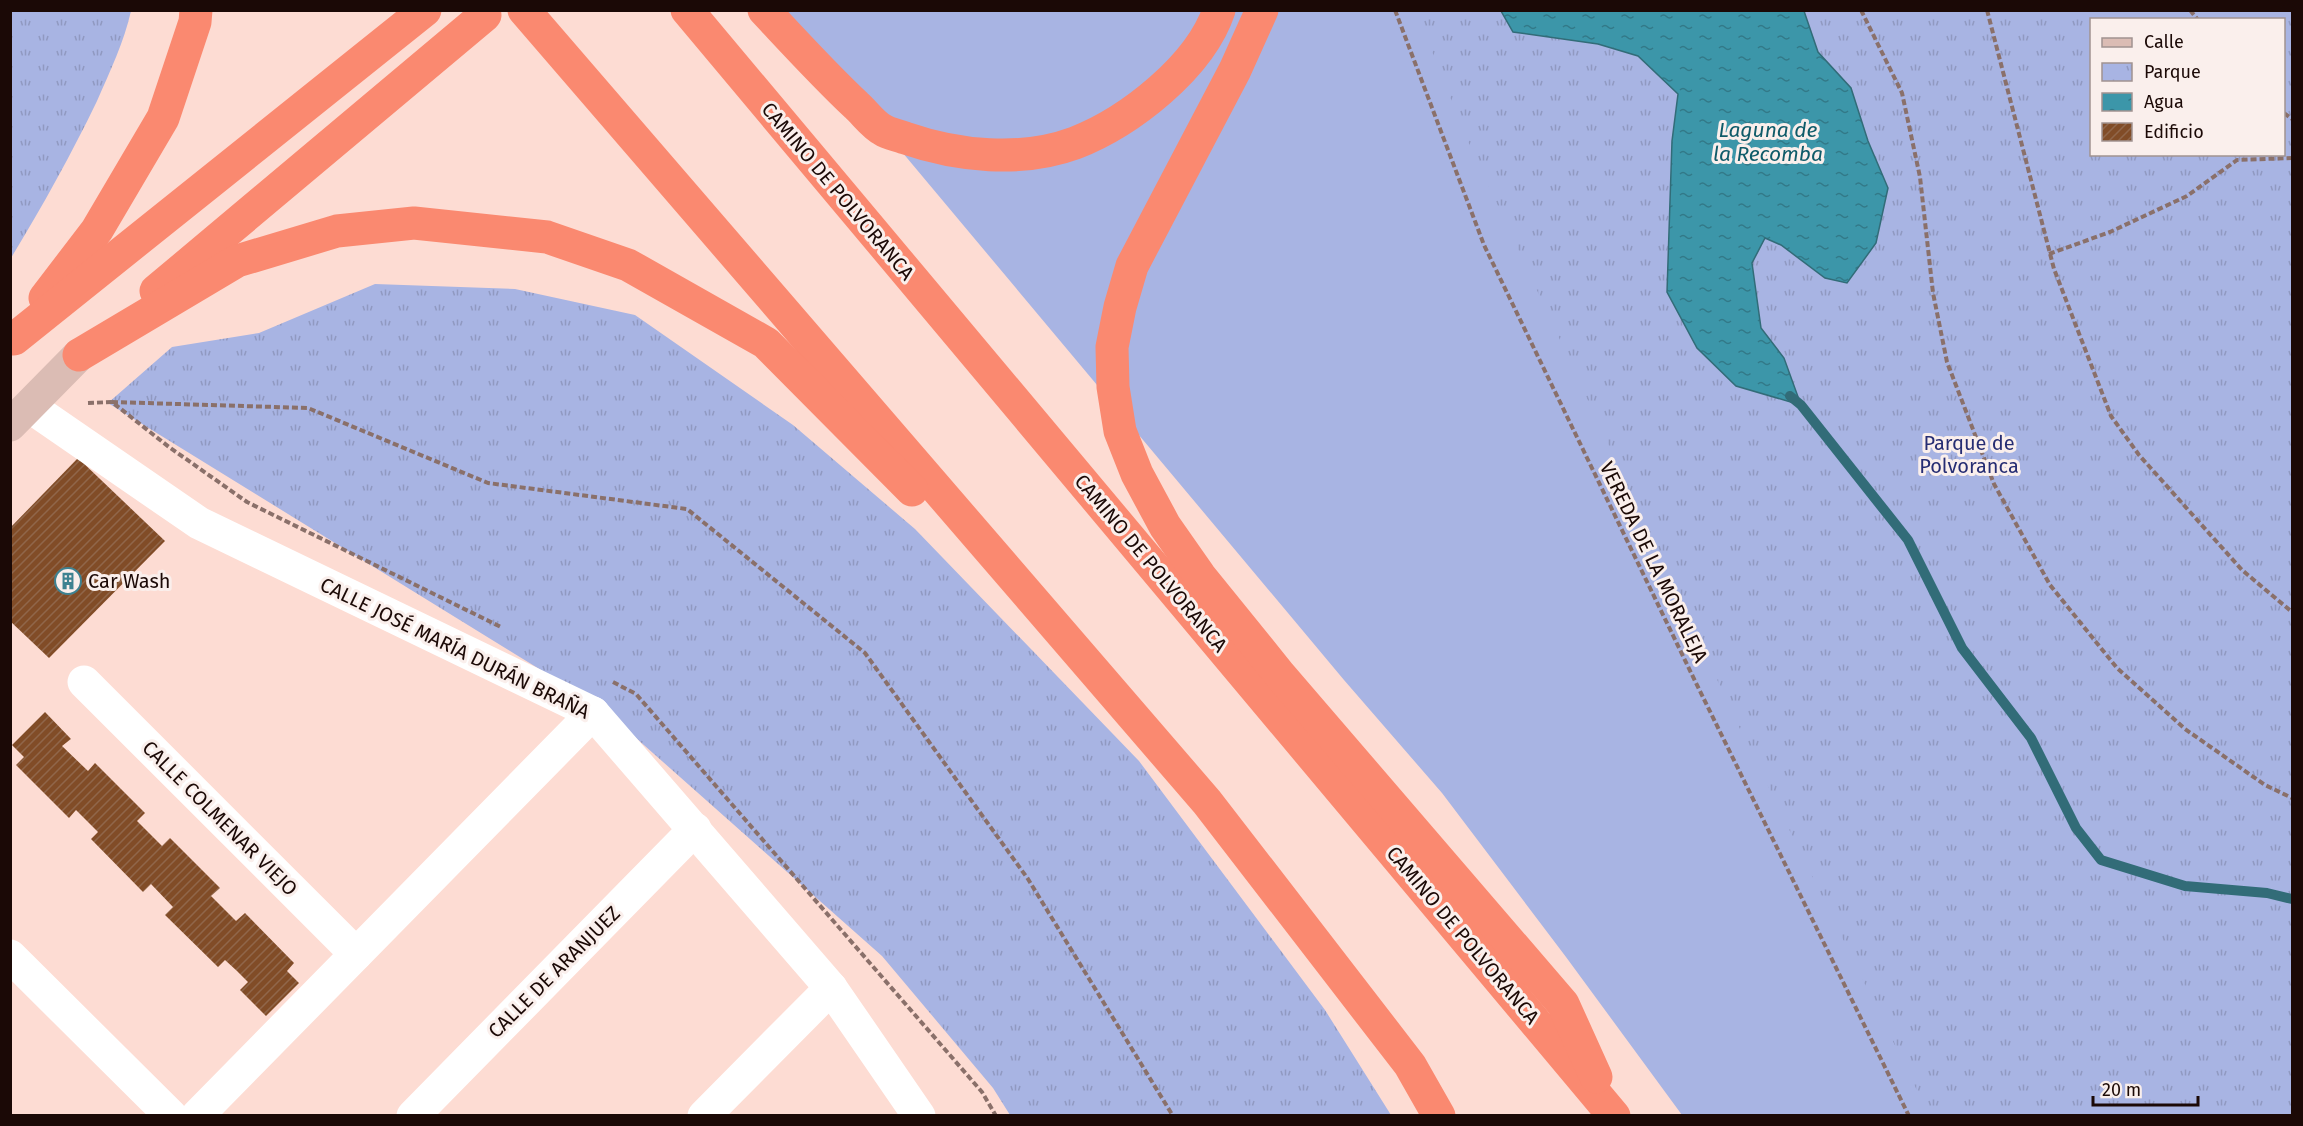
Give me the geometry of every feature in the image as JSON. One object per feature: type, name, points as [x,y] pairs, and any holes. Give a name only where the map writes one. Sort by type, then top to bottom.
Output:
[{"type":"highway","points":[[12,341],[98,230],[163,118],[195,22],[196,10]]},
{"type":"highway","points":[[12,341],[424,10]]},
{"type":"highway","name":"CAMINO DE POLVORANCA","points":[[687,10],[1614,1115]]},
{"type":"highway","points":[[764,10],[831,81],[883,130],[930,147],[984,154],[1028,154],[1074,143],[1111,124],[1144,103],[1171,80],[1196,52],[1219,10]]},
{"type":"highway","points":[[1262,10],[1235,70],[1132,266],[1120,307],[1112,347],[1113,387],[1120,431],[1137,474],[1166,526],[1200,576],[1280,675],[1563,1004],[1614,1115]]},
{"type":"highway","points":[[79,355],[485,15]]},
{"type":"highway","points":[[531,19],[1207,802],[1410,1065],[1438,1116]]},
{"type":"highway","points":[[79,355],[237,261],[337,231],[414,223],[547,237],[628,265],[766,343],[908,486],[975,533]]},
{"type":"main road","points":[[20,416],[79,355]]},
{"type":"street","name":"CALLE JOSÉ MARÍA DURÁN BRAÑA","points":[[20,416],[199,523],[593,713],[831,988],[919,1116]]},
{"type":"street","name":"CALLE COLMENAR VIEJO","points":[[84,682],[356,954]]},
{"type":"street","points":[[197,1116],[593,713]]},
{"type":"street","name":"CALLE DE ARANJUEZ","points":[[413,1116],[695,829]]},
{"type":"street","points":[[10,956],[171,1116]]},
{"type":"street","points":[[704,1116],[831,988]]},
{"type":"path","name":"VEREDA DE LA MORALEJA","points":[[1395,10],[1484,244],[1696,684],[1909,1116]]},
{"type":"path","points":[[1861,10],[1902,93],[1920,177],[1933,293],[1947,362],[1994,484],[2050,585],[2117,668],[2185,729],[2265,785],[2292,798]]},
{"type":"path","points":[[1987,10],[2049,254],[2111,416],[2139,455],[2242,570],[2292,612]]},
{"type":"path","points":[[2049,254],[2110,232],[2187,196],[2237,160],[2292,158]]},
{"type":"path","points":[[112,402],[308,408],[488,483],[687,509],[865,653],[1028,879],[1173,1116]]},
{"type":"green space","points":[[11,10],[131,11],[121,45],[97,101],[56,181],[11,258]]},
{"type":"green space","points":[[784,11],[2292,11],[2292,1115],[1682,1115],[1442,793],[1344,680]]},
{"type":"green space","name":"Parque de Polvoranca","points":[[1416,11],[2292,11],[2292,1115],[1929,1115],[1739,727],[1466,137]]},
{"type":"green space","points":[[375,284],[515,289],[635,315],[793,425],[915,529],[1139,761],[1325,1010],[1391,1115],[1010,1115],[993,1088],[882,956],[601,707],[108,403],[172,347],[259,333]]},
{"type":"water","name":"Laguna de la Recomba","points":[[1501,11],[1804,11],[1818,52],[1851,88],[1868,141],[1888,188],[1876,243],[1847,283],[1825,278],[1781,245],[1765,238],[1752,263],[1761,328],[1784,358],[1801,405],[1736,386],[1697,348],[1667,292],[1672,141],[1678,94],[1638,56],[1598,44],[1513,32]]},
{"type":"building","name":"Car Wash","points":[[78,458],[165,541],[49,658],[10,621],[10,528]]},
{"type":"building","points":[[45,712],[71,739],[62,746],[88,771],[95,763],[145,813],[137,821],[162,846],[170,838],[220,888],[211,896],[236,921],[245,913],[294,963],[287,971],[299,983],[266,1016],[240,990],[248,982],[225,960],[218,967],[165,915],[173,907],[151,884],[143,892],[91,839],[98,832],[76,810],[69,818],[16,765],[24,757],[12,745]]},
{"type":"waterway","points":[[1790,396],[1801,405],[1908,540],[1962,648],[2031,738],[2076,828],[2101,860],[2185,886],[2267,893],[2292,899]]},
{"type":"place","name":"Car Wash","points":[[68,581]]}]
